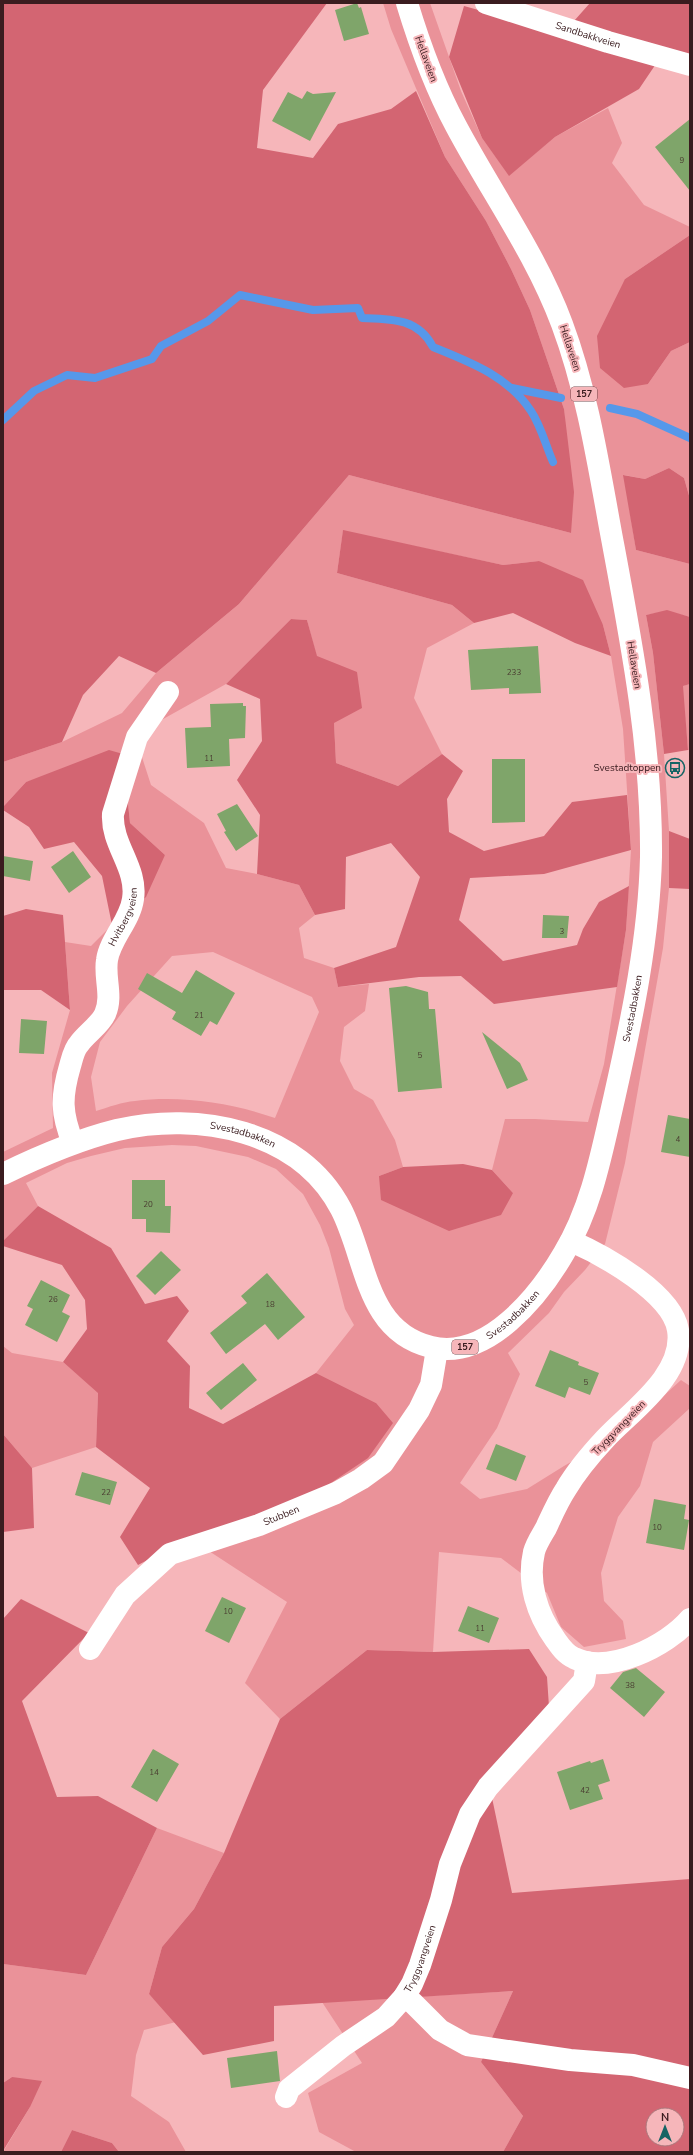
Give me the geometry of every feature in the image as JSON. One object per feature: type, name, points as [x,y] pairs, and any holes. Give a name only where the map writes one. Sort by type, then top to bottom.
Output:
[{"type":"main road","name":"Hellaveien","points":[[407,3],[436,86],[457,129],[529,254],[546,287],[573,358],[584,395],[594,441],[629,629],[641,709],[650,819]]},
{"type":"main road","name":"Sandbakkveien","points":[[486,3],[608,42],[690,65]]},
{"type":"main road","name":"Hvitbergveien","points":[[74,1143],[63,1112],[65,1085],[77,1045],[105,1015],[109,992],[107,961],[126,920],[133,899],[132,874],[115,837],[112,826],[112,814],[137,737],[168,692]]},
{"type":"main road","name":"Svestadbakken","points":[[3,1174],[74,1143],[126,1128],[154,1124],[194,1123],[253,1136],[270,1142],[309,1166],[330,1190],[343,1213],[375,1301],[388,1322],[400,1333],[416,1343],[437,1349],[459,1349],[476,1344],[493,1334],[540,1290],[571,1241],[587,1204],[600,1158],[634,1003],[643,948],[649,894],[650,819]]},
{"type":"main road","name":"Tryggvangveien","points":[[571,1241],[601,1254],[649,1287],[674,1317],[678,1331],[676,1357],[667,1374],[644,1402],[605,1439],[566,1489],[534,1550],[531,1578],[535,1602],[544,1624],[562,1650],[573,1658],[587,1662],[612,1662],[642,1653],[664,1642],[682,1628],[690,1618]]},
{"type":"main road","name":"Stubben","points":[[90,1649],[125,1595],[170,1554],[258,1525],[336,1493],[361,1480],[383,1464],[419,1410],[431,1385],[437,1349]]},
{"type":"main road","name":"Tryggvangveien","points":[[587,1662],[584,1681],[488,1787],[470,1814],[450,1864],[441,1900],[420,1965],[412,1984],[404,1997],[413,2003],[440,2030],[467,2045],[570,2060],[633,2065],[690,2078]]},
{"type":"main road","points":[[286,2097],[290,2089],[342,2046],[386,2017],[404,1997]]},
{"type":"shaded area","points":[[3,3],[327,3],[263,90],[257,148],[313,158],[338,124],[391,109],[416,91],[445,157],[486,221],[530,310],[564,409],[574,492],[571,533],[349,475],[239,604],[156,673],[119,656],[83,695],[62,742],[3,762]]},
{"type":"shaded area","points":[[383,3],[430,3],[461,91],[482,138],[509,175],[555,137],[608,108],[622,143],[612,163],[644,205],[690,227],[690,235],[625,279],[648,384],[671,351],[690,342],[690,499],[684,478],[669,468],[645,479],[624,475],[636,550],[690,564],[690,617],[667,611],[646,615],[653,653],[664,754],[669,831],[669,888],[663,948],[625,1163],[605,1244],[585,1270],[564,1292],[549,1313],[508,1353],[520,1374],[497,1428],[460,1483],[480,1499],[527,1489],[625,1431],[681,1380],[690,1386],[690,1408],[653,1442],[640,1486],[618,1517],[601,1573],[604,1601],[623,1621],[626,1639],[584,1647],[561,1627],[547,1593],[501,1558],[439,1552],[433,1652],[367,1650],[280,1719],[245,1683],[287,1602],[189,1538],[376,1403],[316,1373],[354,1325],[345,1309],[329,1248],[320,1225],[303,1194],[276,1169],[248,1157],[196,1146],[172,1145],[125,1148],[67,1163],[26,1183],[38,1206],[3,1241],[3,1152],[53,1128],[52,1073],[70,1010],[65,942],[91,946],[112,925],[165,855],[130,823],[123,754],[26,782],[3,807],[3,762],[62,742],[122,713],[156,673],[239,604],[349,475],[571,533],[564,409],[530,310],[486,221],[445,157],[391,29]],"holes":[[[343,531],[503,565],[539,561],[603,625],[611,656],[623,729],[631,850],[626,930],[604,1064],[588,1122],[505,1119],[492,1170],[513,1193],[379,1176],[403,1167],[395,1140],[373,1100],[354,1089],[340,1061],[344,1027],[365,1011],[369,984],[338,987],[334,968],[304,958],[299,928],[315,915],[299,885],[226,868],[204,823],[151,785],[139,748],[156,723],[226,684],[291,619],[307,620],[334,723],[336,763],[398,786],[442,754],[414,698],[427,648],[474,623],[452,605],[337,573]],[[213,952],[312,997],[319,1012],[275,1118],[224,1104],[170,1099],[152,1099],[130,1102],[96,1111],[91,1077],[100,1042],[127,1006],[172,956]]]},
{"type":"shaded area","points":[[590,3],[690,3],[690,56],[666,49],[639,89],[555,137],[509,176],[482,138],[449,57],[464,6],[554,31],[574,21]]},
{"type":"shaded area","points":[[690,235],[690,342],[671,351],[648,384],[624,388],[600,368],[597,336],[625,279]]},
{"type":"shaded area","points":[[669,468],[684,478],[690,499],[690,564],[636,550],[623,475],[645,479]]},
{"type":"shaded area","points":[[343,530],[503,565],[539,561],[583,580],[603,625],[611,656],[575,643],[513,613],[474,623],[452,605],[337,573]]},
{"type":"shaded area","points":[[667,610],[690,617],[690,684],[683,686],[688,750],[664,754],[653,653],[646,615]]},
{"type":"shaded area","points":[[291,619],[307,620],[317,656],[357,672],[362,708],[334,723],[336,763],[398,786],[442,754],[463,771],[447,799],[449,832],[484,851],[544,836],[572,802],[627,795],[631,850],[544,874],[470,878],[459,920],[503,961],[577,945],[583,929],[599,902],[629,886],[626,930],[617,987],[494,1004],[461,976],[419,977],[338,987],[334,968],[396,947],[420,877],[391,843],[346,857],[345,909],[315,915],[299,885],[257,874],[260,815],[237,780],[262,741],[260,699],[226,684]]},
{"type":"shaded area","points":[[690,684],[690,750],[688,750],[682,686]]},
{"type":"shaded area","points":[[109,750],[123,754],[130,823],[165,855],[146,897],[112,925],[102,876],[74,842],[44,849],[29,827],[3,810],[3,807],[26,782]]},
{"type":"shaded area","points":[[669,831],[690,839],[690,889],[669,888]]},
{"type":"shaded area","points":[[26,909],[63,915],[70,1010],[41,990],[3,990],[3,916]]},
{"type":"shaded area","points":[[463,1164],[492,1170],[513,1193],[501,1215],[449,1231],[381,1200],[379,1176],[403,1167]]},
{"type":"shaded area","points":[[38,1206],[111,1248],[145,1304],[177,1296],[189,1311],[167,1341],[190,1366],[189,1408],[223,1424],[316,1373],[376,1403],[393,1423],[368,1458],[319,1491],[224,1527],[189,1538],[138,1565],[120,1537],[150,1488],[96,1447],[98,1393],[63,1362],[87,1329],[85,1300],[62,1265],[3,1246],[3,1241]]},
{"type":"shaded area","points":[[3,1346],[12,1353],[63,1362],[98,1392],[96,1447],[32,1468],[3,1434]]},
{"type":"shaded area","points":[[3,1434],[32,1468],[34,1528],[3,1532]]},
{"type":"shaded area","points":[[21,1599],[89,1633],[22,1701],[57,1797],[98,1796],[157,1828],[86,1975],[3,1964],[3,1619]]},
{"type":"shaded area","points":[[529,1649],[547,1677],[550,1722],[487,1774],[512,1893],[690,1879],[690,2152],[503,2152],[523,2116],[481,2062],[513,1991],[274,2006],[274,2041],[203,2055],[149,1994],[162,1947],[194,1909],[224,1853],[280,1719],[367,1650],[433,1652]]},
{"type":"shaded area","points":[[157,1828],[224,1853],[194,1909],[162,1947],[149,1994],[176,2022],[144,2030],[136,2055],[131,2096],[169,2122],[186,2152],[119,2152],[112,2143],[72,2130],[61,2152],[3,2152],[30,2107],[12,2077],[3,2083],[3,1964],[86,1975]]},
{"type":"shaded area","points":[[513,1991],[481,2062],[523,2116],[503,2152],[356,2152],[319,2132],[308,2093],[362,2063],[322,2002]]},
{"type":"shaded area","points":[[12,2077],[42,2081],[30,2107],[3,2151],[3,2083]]},
{"type":"shaded area","points":[[72,2130],[112,2143],[119,2152],[61,2152]]},
{"type":"building","points":[[357,3],[359,8],[361,7],[369,34],[344,41],[335,10]]},
{"type":"building","points":[[307,91],[313,94],[336,92],[310,141],[272,121],[288,92],[302,99]]},
{"type":"building","points":[[690,119],[690,191],[655,147]]},
{"type":"building","points":[[538,646],[541,693],[509,694],[509,688],[471,690],[468,650]]},
{"type":"building","points":[[243,703],[243,706],[246,706],[245,738],[229,739],[230,766],[187,768],[185,728],[211,727],[210,704]]},
{"type":"building","points":[[492,759],[525,759],[525,822],[492,823]]},
{"type":"building","points":[[237,804],[258,836],[236,851],[224,832],[226,831],[217,814]]},
{"type":"building","points":[[73,851],[91,877],[69,893],[51,867]]},
{"type":"building","points":[[3,856],[33,861],[30,881],[3,876]]},
{"type":"building","points":[[543,915],[569,916],[567,938],[542,938]]},
{"type":"building","points":[[196,970],[235,993],[217,1025],[210,1021],[201,1036],[172,1019],[176,1012],[138,989],[147,973],[182,993]]},
{"type":"building","points":[[406,986],[428,992],[429,1009],[435,1009],[442,1088],[398,1092],[389,988]]},
{"type":"building","points":[[21,1019],[47,1021],[44,1054],[19,1053]]},
{"type":"building","points":[[482,1032],[520,1063],[528,1080],[507,1089]]},
{"type":"building","points":[[668,1115],[690,1119],[690,1157],[661,1152]]},
{"type":"building","points":[[132,1180],[165,1180],[165,1206],[171,1206],[170,1233],[146,1232],[146,1219],[132,1219]]},
{"type":"building","points":[[161,1251],[181,1270],[155,1295],[136,1276]]},
{"type":"building","points":[[267,1273],[305,1317],[278,1340],[265,1324],[226,1354],[210,1333],[247,1303],[241,1296]]},
{"type":"building","points":[[41,1280],[70,1295],[62,1312],[70,1316],[57,1342],[25,1325],[33,1309],[27,1306]]},
{"type":"building","points":[[550,1350],[579,1362],[578,1365],[599,1373],[590,1395],[569,1387],[565,1398],[535,1386]]},
{"type":"building","points":[[243,1363],[257,1380],[221,1410],[206,1393]]},
{"type":"building","points":[[496,1444],[526,1456],[516,1481],[486,1469]]},
{"type":"building","points":[[82,1472],[117,1482],[110,1505],[75,1495]]},
{"type":"building","points":[[654,1499],[686,1505],[684,1519],[689,1520],[684,1550],[646,1543]]},
{"type":"building","points":[[222,1597],[246,1608],[229,1643],[205,1631]]},
{"type":"building","points":[[468,1606],[499,1618],[489,1643],[458,1631]]},
{"type":"building","points":[[636,1668],[665,1692],[644,1717],[610,1688],[623,1672]]},
{"type":"building","points":[[153,1749],[179,1764],[157,1802],[131,1787]]},
{"type":"building","points":[[603,1759],[610,1781],[598,1785],[603,1799],[570,1810],[557,1772],[590,1761],[591,1763]]},
{"type":"building","points":[[277,2051],[280,2081],[231,2088],[227,2058]]},
{"type":"waterway","points":[[3,420],[34,391],[67,375],[95,378],[152,359],[161,346],[208,321],[240,295],[313,310],[358,308],[362,318],[393,320],[412,325],[427,337],[433,347],[461,358],[500,379],[511,388],[522,399],[535,417],[553,462]]},
{"type":"waterway","points":[[512,388],[561,398]]},
{"type":"waterway","points":[[610,408],[637,414],[690,438]]},
{"type":"place","name":"Svestadtoppen","points":[[675,768]]}]
